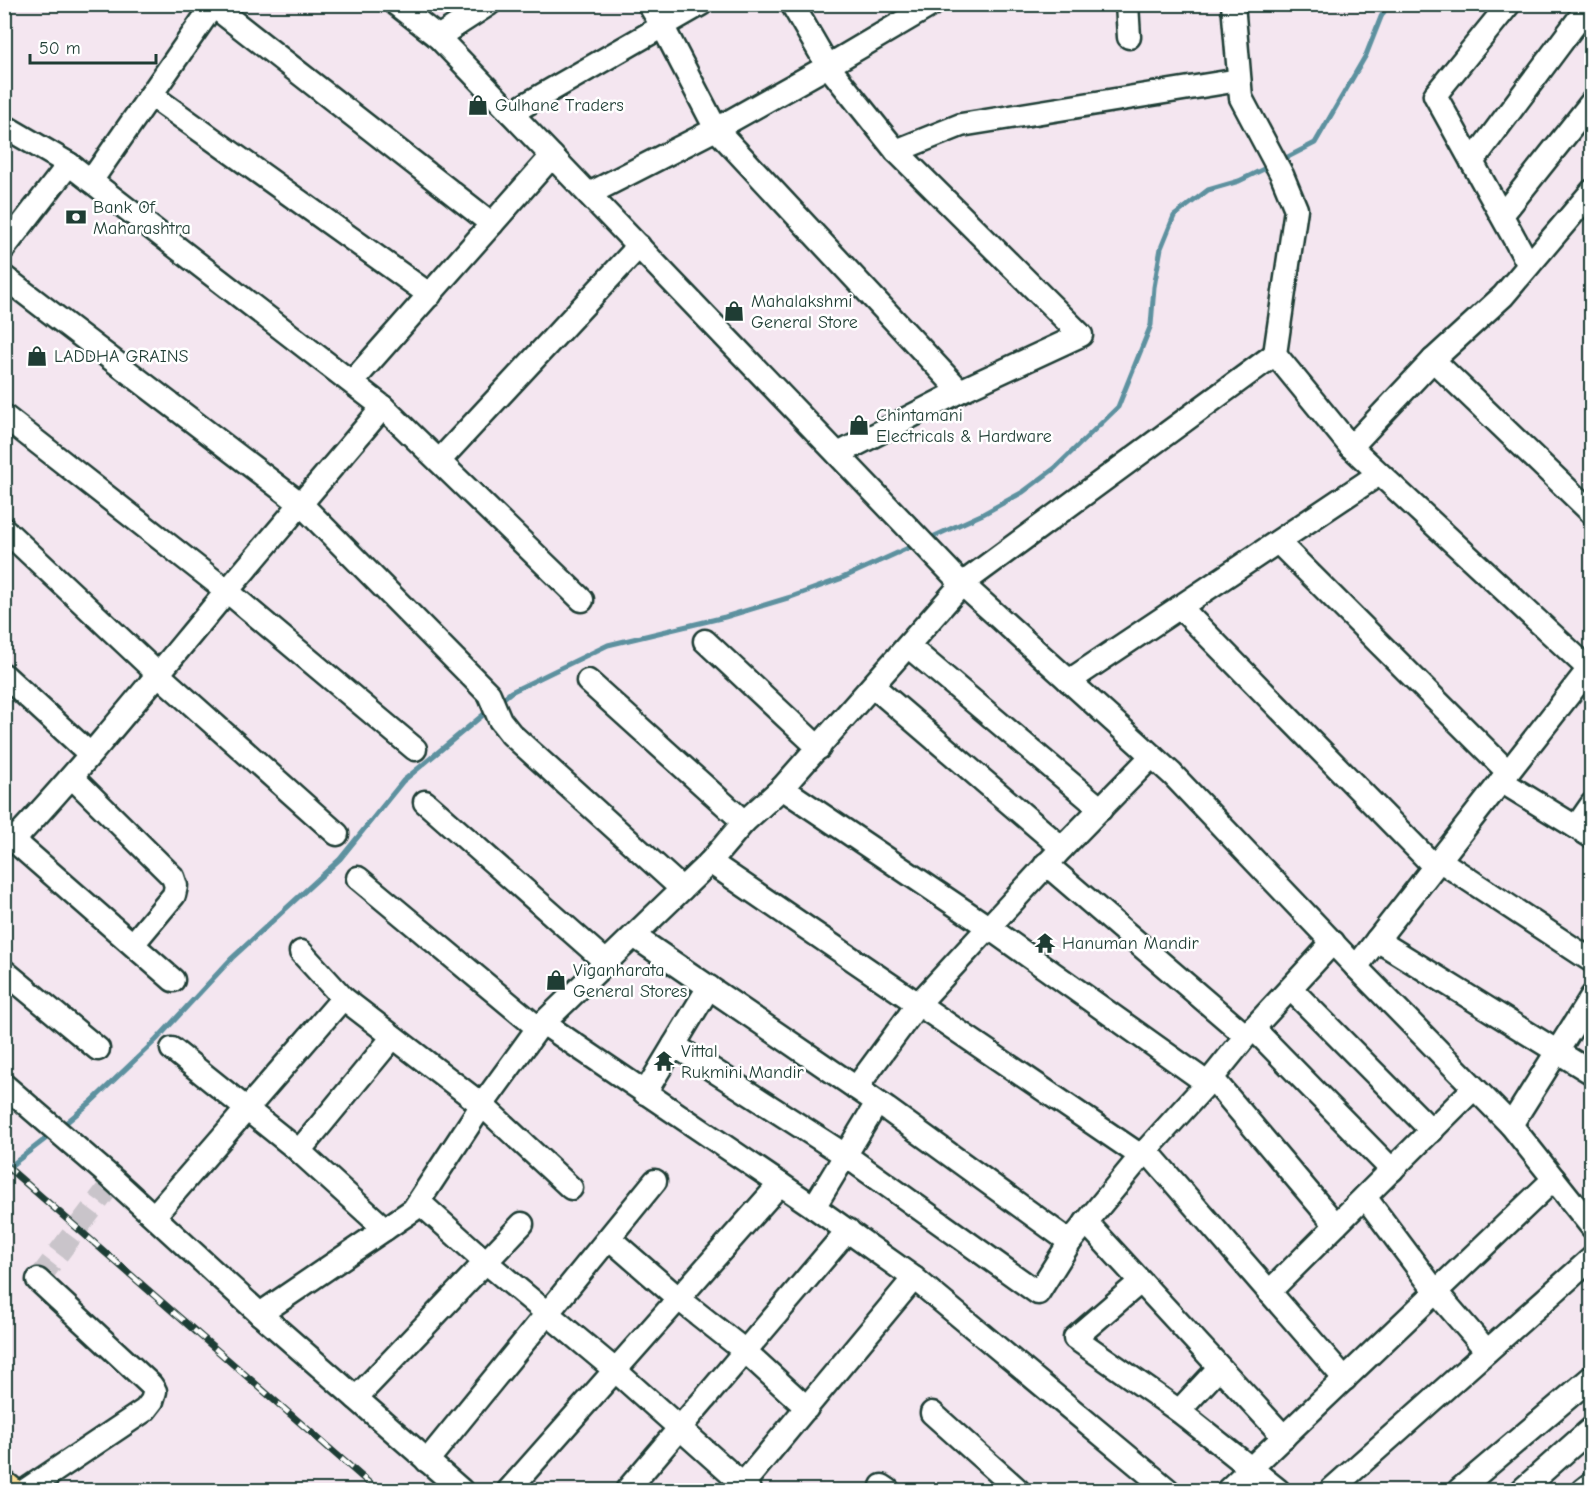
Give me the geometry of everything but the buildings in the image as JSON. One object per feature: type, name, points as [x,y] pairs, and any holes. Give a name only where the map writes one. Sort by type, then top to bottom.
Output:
[{"type":"main road","points":[[4,1485],[10,1491]]},
{"type":"street","points":[[396,4],[438,36],[962,585],[1172,774],[1511,1125],[1592,1227]]},
{"type":"street","points":[[438,36],[489,4]]},
{"type":"street","points":[[649,4],[716,129],[960,391]]},
{"type":"street","points":[[511,113],[701,4]]},
{"type":"street","points":[[792,4],[828,66],[896,151],[1081,335],[960,391],[838,454]]},
{"type":"street","points":[[589,194],[716,129],[933,4]]},
{"type":"street","points":[[1127,4],[1129,37]]},
{"type":"street","points":[[260,1314],[413,1210],[482,1104],[541,1026],[710,862],[744,822],[782,788],[962,585],[1275,354],[1296,209],[1282,175],[1241,98],[1233,4]]},
{"type":"street","points":[[1509,4],[1435,95],[1529,265]]},
{"type":"street","points":[[1472,162],[1590,4]]},
{"type":"street","points":[[91,181],[212,5],[492,224]]},
{"type":"street","points":[[896,151],[961,125],[1239,80]]},
{"type":"street","points":[[151,95],[430,295]]},
{"type":"street","points":[[1502,215],[1592,102]]},
{"type":"street","points":[[4,126],[91,181],[383,407],[582,600]]},
{"type":"street","points":[[352,382],[552,156]]},
{"type":"street","points":[[4,248],[69,165]]},
{"type":"street","points":[[1351,447],[1433,360],[1503,297],[1592,191]]},
{"type":"street","points":[[439,461],[639,246]]},
{"type":"street","points":[[4,277],[301,504],[489,694],[500,720],[511,734],[682,889]]},
{"type":"street","points":[[1275,354],[1351,447],[1590,667],[1356,967]]},
{"type":"street","points":[[1433,360],[1592,513]]},
{"type":"street","points":[[173,980],[9,836],[72,778],[383,407]]},
{"type":"street","points":[[4,416],[227,591],[415,749]]},
{"type":"street","points":[[1070,681],[1379,474]]},
{"type":"street","points":[[4,529],[159,675],[337,834]]},
{"type":"street","points":[[1278,542],[1505,776],[1584,832],[1592,804]]},
{"type":"street","points":[[1180,607],[1437,863],[1592,961]]},
{"type":"street","points":[[705,640],[819,748]]},
{"type":"street","points":[[908,646],[1101,809]]},
{"type":"street","points":[[4,675],[90,754]]},
{"type":"street","points":[[588,681],[744,822]]},
{"type":"street","points":[[873,686],[1054,856],[1250,1032],[1392,1170]]},
{"type":"street","points":[[856,1088],[918,1004],[1054,856],[1152,756]]},
{"type":"street","points":[[72,778],[173,877],[176,886],[174,895],[132,944]]},
{"type":"street","points":[[782,788],[1209,1080],[1336,1225]]},
{"type":"street","points":[[425,802],[606,963]]},
{"type":"street","points":[[710,862],[918,1004],[1143,1153],[1345,1378]]},
{"type":"street","points":[[358,878],[541,1026],[780,1184],[914,1278],[1168,1491]]},
{"type":"street","points":[[633,936],[856,1088],[1070,1242]]},
{"type":"street","points":[[1377,940],[1592,1073]]},
{"type":"street","points":[[674,1044],[845,1155],[1038,1293],[1070,1242],[1143,1153],[1333,942]]},
{"type":"street","points":[[301,952],[343,998],[482,1104],[571,1188]]},
{"type":"street","points":[[4,971],[98,1049]]},
{"type":"street","points":[[645,1093],[709,987]]},
{"type":"street","points":[[1291,989],[1431,1131]]},
{"type":"street","points":[[1511,1125],[1592,996]]},
{"type":"street","points":[[154,1216],[246,1107],[343,998]]},
{"type":"street","points":[[299,1151],[393,1037]]},
{"type":"street","points":[[172,1049],[299,1151],[385,1229]]},
{"type":"street","points":[[4,1085],[461,1491]]},
{"type":"street","points":[[1269,1292],[1474,1088]]},
{"type":"street","points":[[814,1207],[877,1103]]},
{"type":"street","points":[[1228,1491],[1554,1179]]},
{"type":"street","points":[[428,1461],[655,1181]]},
{"type":"street","points":[[509,1491],[780,1184]]},
{"type":"street","points":[[1365,1197],[1436,1292],[1487,1352]]},
{"type":"street","points":[[419,1202],[486,1263],[616,1371],[743,1489],[914,1278]]},
{"type":"street","points":[[1086,1222],[1284,1437]]},
{"type":"street","points":[[356,1398],[522,1224]]},
{"type":"street","points":[[627,1491],[848,1230]]},
{"type":"street","points":[[609,1238],[679,1299],[746,1352],[807,1408]]},
{"type":"street","points":[[1331,1491],[1592,1258]]},
{"type":"street","points":[[26,1491],[145,1410],[152,1401],[155,1391],[151,1384],[38,1280]]},
{"type":"street","points":[[1140,1282],[1076,1338],[1179,1411],[1278,1491]]},
{"type":"street","points":[[1179,1411],[1219,1368]]},
{"type":"street","points":[[1459,1491],[1592,1377]]},
{"type":"street","points":[[932,1413],[1018,1491]]},
{"type":"street","points":[[1522,1491],[1592,1428]]},
{"type":"street","points":[[1583,1491],[1592,1483]]},
{"type":"waterway","points":[[1280,161],[1315,143],[1366,55],[1388,4]]},
{"type":"waterway","points":[[928,539],[983,514],[1023,492],[1055,468],[1118,407],[1151,325],[1154,287],[1161,248],[1174,216],[1208,190],[1239,181],[1272,165]]},
{"type":"waterway","points":[[499,702],[511,692],[608,645],[725,617],[791,597],[840,579],[917,544]]},
{"type":"waterway","points":[[61,1127],[91,1102],[156,1040],[232,958],[340,859],[403,781],[489,710]]},
{"type":"waterway","points":[[4,1171],[53,1133]]},
{"type":"tunnel","points":[[38,1280],[114,1180]]},
{"type":"railway","points":[[4,1164],[377,1490]]},
{"type":"place","name":"Gulhane Traders","points":[[478,105]]},
{"type":"place","name":"Bank Of Maharashtra","points":[[76,217]]},
{"type":"place","name":"Mahalakshmi General Store","points":[[734,311]]},
{"type":"place","name":"LADDHA GRAINS","points":[[37,356]]},
{"type":"place","name":"Chintamani Electricals & Hardware","points":[[859,425]]},
{"type":"place","name":"Hanuman Mandir","points":[[1045,943]]},
{"type":"place","name":"Viganharata General Stores","points":[[556,980]]},
{"type":"place","name":"Vittal Rukmini Mandir","points":[[664,1061]]}]
